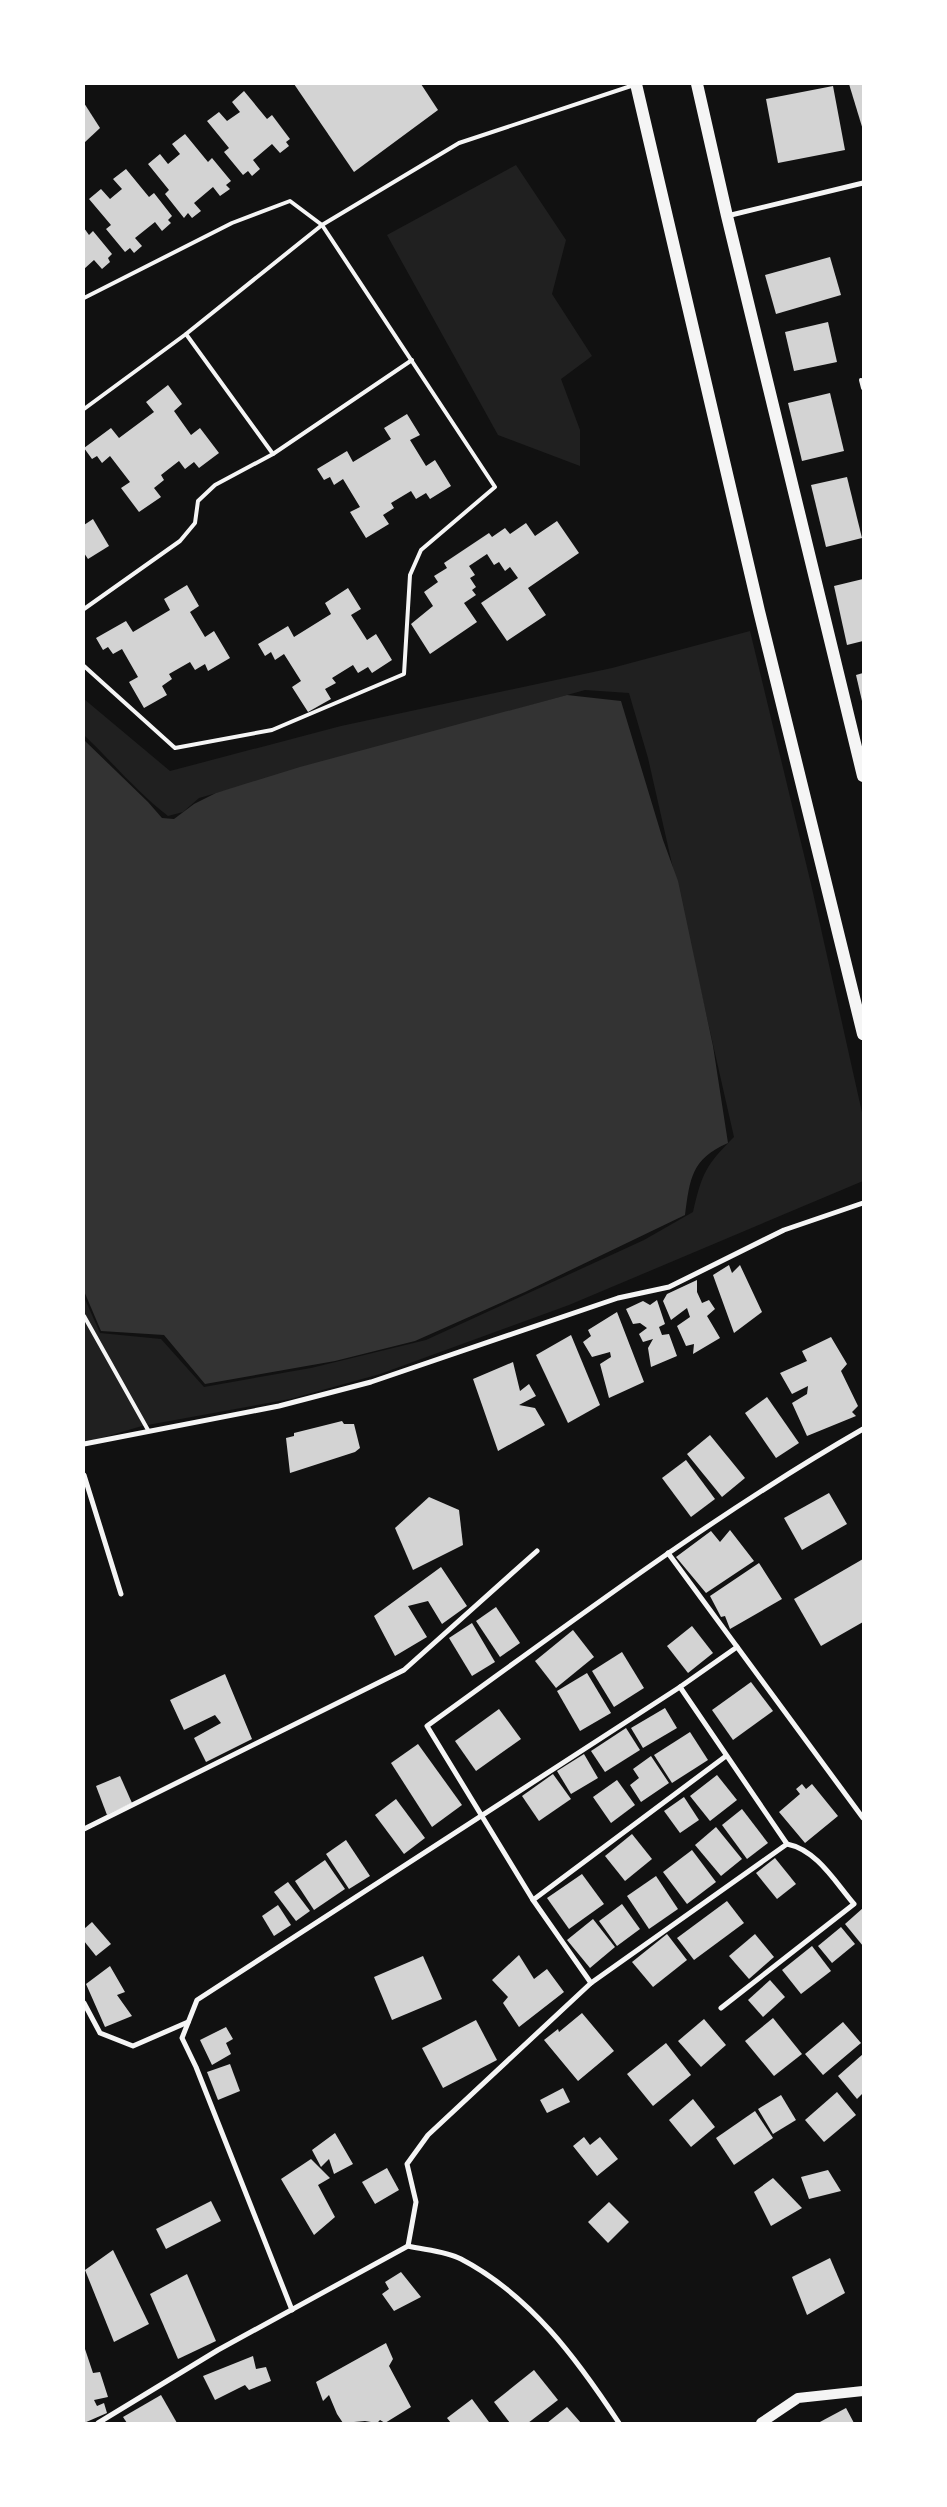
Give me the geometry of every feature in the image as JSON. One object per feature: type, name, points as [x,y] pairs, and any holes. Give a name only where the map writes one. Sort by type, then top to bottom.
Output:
[{"type":"main road","points":[[636,84],[759,612],[863,1034]]},
{"type":"main road","points":[[697,84],[727,216],[863,776]]},
{"type":"main road","points":[[761,2423],[798,2398],[863,2391]]},
{"type":"street","points":[[727,216],[863,183]]},
{"type":"street","points":[[84,1444],[279,1406],[371,1382],[618,1298],[669,1287],[784,1230],[863,1203]]},
{"type":"street","points":[[591,1983],[534,1900],[426,1726],[668,1553],[801,1465],[863,1429]]},
{"type":"street","points":[[84,1474],[121,1594]]},
{"type":"street","points":[[84,1829],[404,1670],[537,1551]]},
{"type":"street","points":[[668,1553],[863,1818]]},
{"type":"street","points":[[292,2310],[196,2067],[182,2038],[197,2000],[680,1687],[738,1647]]},
{"type":"street","points":[[680,1687],[787,1844],[801,1847],[814,1857],[854,1904],[721,2008]]},
{"type":"street","points":[[534,1900],[726,1756]]},
{"type":"street","points":[[408,2246],[416,2202],[407,2164],[428,2135],[591,1983],[787,1844]]},
{"type":"street","points":[[84,2002],[100,2033],[133,2046],[188,2022]]},
{"type":"street","points":[[98,2423],[218,2350],[408,2246],[459,2258],[518,2298],[555,2335],[619,2423]]},
{"type":"lane","points":[[84,409],[186,334],[322,225],[459,143],[636,84]]},
{"type":"lane","points":[[84,298],[232,224],[290,201],[322,225],[495,487],[421,550],[410,575],[404,674],[272,730],[174,748],[84,666]]},
{"type":"lane","points":[[186,334],[273,454]]},
{"type":"lane","points":[[84,609],[180,541],[195,523],[198,501],[216,486],[273,454],[412,360]]},
{"type":"lane","points":[[861,380],[863,388]]},
{"type":"lane","points":[[84,1316],[148,1430]]},
{"type":"shaded area","points":[[516,165],[566,240],[552,294],[592,356],[561,379],[580,430],[580,466],[498,435],[387,235]]},
{"type":"shaded area","points":[[750,631],[811,884],[863,1117],[863,1181],[569,1305],[380,1374],[290,1399],[142,1426],[84,1443],[84,1297],[100,1333],[161,1339],[204,1387],[311,1368],[426,1340],[644,1240],[693,1212],[706,1170],[734,1137],[648,758],[629,693],[585,690],[199,798],[183,812],[168,816],[135,787],[84,735],[84,699],[170,771],[341,726],[612,668]]},
{"type":"shaded area","points":[[567,695],[621,701],[663,840],[678,881],[713,1046],[728,1143],[716,1149],[699,1163],[691,1181],[685,1215],[525,1292],[415,1341],[335,1361],[205,1384],[164,1335],[101,1331],[84,1291],[84,740],[162,818],[174,819],[194,804],[216,793],[300,767]]},
{"type":"building","points":[[294,84],[421,84],[438,110],[354,172]]},
{"type":"building","points":[[849,84],[863,84],[863,130]]},
{"type":"building","points":[[833,86],[845,150],[778,163],[766,99]]},
{"type":"building","points":[[244,91],[267,119],[272,115],[290,139],[286,142],[289,146],[280,153],[272,144],[253,160],[260,169],[252,176],[248,171],[243,175],[224,152],[229,148],[207,121],[219,112],[227,121],[240,112],[232,102]]},
{"type":"building","points":[[84,103],[100,128],[84,143]]},
{"type":"building","points":[[185,134],[208,162],[212,158],[231,181],[226,185],[230,189],[220,196],[213,187],[194,203],[201,211],[192,218],[188,213],[184,218],[165,194],[169,190],[148,164],[160,154],[168,164],[180,154],[172,144]]},
{"type":"building","points":[[126,169],[149,197],[154,193],[172,216],[168,220],[171,223],[162,231],[155,222],[135,238],[142,246],[134,253],[130,248],[125,252],[106,229],[111,225],[89,199],[101,189],[110,199],[122,189],[113,179]]},
{"type":"building","points":[[84,228],[89,235],[93,231],[112,254],[108,258],[110,262],[102,269],[94,260],[84,269]]},
{"type":"building","points":[[830,257],[841,295],[776,314],[765,275]]},
{"type":"building","points":[[828,322],[837,362],[794,371],[785,332]]},
{"type":"building","points":[[168,385],[182,404],[174,411],[191,435],[200,428],[219,453],[199,468],[194,462],[185,469],[179,461],[161,475],[164,480],[154,488],[161,497],[139,512],[121,488],[130,482],[110,456],[102,463],[97,456],[92,459],[84,448],[111,428],[119,438],[154,412],[146,402]]},
{"type":"building","points":[[830,393],[844,451],[802,461],[788,403]]},
{"type":"building","points":[[407,414],[420,435],[410,440],[426,466],[435,460],[451,486],[430,499],[426,493],[416,499],[411,491],[391,503],[394,508],[383,515],[389,524],[366,538],[350,512],[360,507],[343,479],[334,485],[330,477],[324,480],[317,469],[347,451],[353,462],[391,439],[384,428]]},
{"type":"building","points":[[847,477],[862,538],[826,547],[811,485]]},
{"type":"building","points":[[93,519],[109,546],[88,559],[84,553],[84,525]]},
{"type":"building","points":[[557,521],[579,553],[528,588],[546,615],[507,641],[481,603],[518,578],[510,567],[505,571],[499,562],[494,565],[487,554],[469,566],[475,575],[470,578],[476,587],[472,590],[476,595],[464,603],[477,622],[430,654],[411,624],[433,606],[424,592],[438,582],[434,576],[447,568],[444,563],[489,533],[492,537],[505,528],[510,534],[526,523],[535,536]]},
{"type":"building","points":[[863,579],[863,641],[847,645],[834,586]]},
{"type":"building","points":[[187,585],[199,606],[190,612],[205,637],[214,631],[230,658],[208,671],[205,664],[195,670],[190,662],[169,674],[172,679],[162,686],[167,695],[144,708],[129,682],[138,677],[122,649],[113,654],[108,647],[103,650],[96,638],[126,621],[133,632],[170,610],[164,599]]},
{"type":"building","points":[[348,588],[361,609],[351,615],[367,640],[376,634],[392,660],[372,673],[368,667],[358,673],[353,665],[332,678],[336,683],[325,689],[331,699],[308,712],[292,687],[301,681],[284,654],[275,660],[271,652],[265,656],[258,644],[288,626],[294,637],[331,614],[325,603]]},
{"type":"building","points":[[863,673],[863,701],[862,701],[856,675]]},
{"type":"building","points":[[729,1265],[732,1273],[740,1265],[762,1312],[734,1333],[713,1275]]},
{"type":"building","points":[[697,1280],[697,1292],[702,1303],[709,1300],[715,1309],[707,1316],[720,1338],[693,1354],[694,1344],[686,1346],[677,1326],[690,1317],[687,1308],[671,1320],[663,1301],[667,1294]]},
{"type":"building","points":[[657,1300],[665,1324],[659,1327],[662,1335],[669,1334],[677,1356],[651,1367],[648,1348],[653,1339],[643,1342],[639,1334],[647,1328],[640,1323],[633,1324],[626,1309],[643,1301],[650,1305]]},
{"type":"building","points":[[617,1312],[644,1382],[609,1398],[600,1364],[611,1357],[610,1352],[592,1357],[583,1342],[591,1336],[588,1330]]},
{"type":"building","points":[[571,1335],[600,1405],[568,1423],[536,1355]]},
{"type":"building","points":[[831,1337],[847,1364],[841,1371],[858,1406],[852,1412],[856,1416],[807,1436],[792,1403],[807,1394],[808,1386],[792,1394],[780,1373],[807,1361],[802,1351]]},
{"type":"building","points":[[513,1362],[520,1391],[529,1384],[536,1396],[519,1405],[535,1408],[545,1425],[498,1451],[473,1379]]},
{"type":"building","points":[[767,1397],[799,1443],[776,1458],[745,1413]]},
{"type":"building","points":[[342,1421],[344,1424],[354,1424],[360,1448],[355,1452],[290,1473],[286,1438],[294,1436],[294,1433]]},
{"type":"building","points":[[710,1435],[745,1478],[722,1497],[687,1454]]},
{"type":"building","points":[[686,1460],[715,1499],[691,1517],[662,1478]]},
{"type":"building","points":[[829,1493],[847,1524],[802,1550],[784,1518]]},
{"type":"building","points":[[429,1497],[459,1510],[463,1545],[413,1570],[395,1528]]},
{"type":"building","points":[[730,1530],[754,1561],[706,1593],[676,1557],[711,1531],[720,1542]]},
{"type":"building","points":[[863,1559],[863,1622],[821,1646],[794,1599]]},
{"type":"building","points":[[759,1563],[782,1599],[730,1629],[725,1616],[721,1617],[710,1596]]},
{"type":"building","points":[[441,1567],[467,1606],[442,1624],[428,1601],[408,1606],[427,1637],[395,1656],[374,1616]]},
{"type":"building","points":[[496,1607],[520,1643],[500,1657],[476,1621]]},
{"type":"building","points":[[472,1623],[495,1662],[472,1676],[449,1638]]},
{"type":"building","points":[[692,1626],[713,1653],[688,1673],[667,1646]]},
{"type":"building","points":[[573,1630],[594,1657],[556,1688],[535,1661]]},
{"type":"building","points":[[622,1652],[644,1688],[614,1707],[592,1671]]},
{"type":"building","points":[[587,1673],[611,1713],[580,1731],[557,1691]]},
{"type":"building","points":[[225,1674],[252,1739],[206,1762],[194,1738],[221,1723],[215,1715],[184,1730],[170,1700]]},
{"type":"building","points":[[751,1682],[773,1711],[733,1740],[712,1710]]},
{"type":"building","points":[[665,1708],[677,1728],[643,1748],[631,1728]]},
{"type":"building","points":[[499,1709],[521,1739],[476,1771],[455,1741]]},
{"type":"building","points":[[626,1728],[640,1750],[605,1772],[591,1751]]},
{"type":"building","points":[[690,1732],[708,1760],[672,1783],[654,1755]]},
{"type":"building","points":[[418,1744],[462,1805],[432,1827],[391,1763]]},
{"type":"building","points":[[584,1754],[598,1778],[571,1794],[557,1771]]},
{"type":"building","points":[[651,1756],[669,1783],[641,1802],[630,1785],[639,1778],[633,1769]]},
{"type":"building","points":[[553,1774],[571,1799],[539,1821],[522,1796]]},
{"type":"building","points":[[717,1775],[737,1800],[710,1821],[690,1796]]},
{"type":"building","points":[[120,1776],[132,1803],[107,1815],[96,1786]]},
{"type":"building","points":[[617,1780],[635,1805],[611,1823],[593,1797]]},
{"type":"building","points":[[802,1784],[806,1789],[812,1784],[838,1816],[805,1843],[779,1812],[800,1794],[796,1789]]},
{"type":"building","points":[[684,1797],[699,1820],[680,1833],[664,1811]]},
{"type":"building","points":[[396,1799],[425,1838],[404,1854],[375,1815]]},
{"type":"building","points":[[742,1809],[768,1843],[747,1859],[722,1825]]},
{"type":"building","points":[[716,1827],[742,1859],[721,1876],[695,1845]]},
{"type":"building","points":[[632,1834],[652,1859],[625,1881],[605,1856]]},
{"type":"building","points":[[346,1840],[370,1876],[349,1889],[326,1854]]},
{"type":"building","points":[[692,1850],[716,1882],[687,1904],[663,1872]]},
{"type":"building","points":[[775,1858],[796,1884],[777,1899],[756,1873]]},
{"type":"building","points":[[325,1860],[345,1889],[314,1910],[295,1881]]},
{"type":"building","points":[[582,1874],[604,1904],[569,1929],[547,1898]]},
{"type":"building","points":[[656,1876],[678,1909],[649,1929],[627,1896]]},
{"type":"building","points":[[288,1882],[310,1911],[296,1921],[274,1892]]},
{"type":"building","points":[[727,1901],[744,1923],[694,1960],[677,1938]]},
{"type":"building","points":[[622,1904],[640,1929],[617,1946],[599,1921]]},
{"type":"building","points":[[278,1905],[291,1925],[274,1936],[262,1916]]},
{"type":"building","points":[[863,1908],[863,1946],[845,1924]]},
{"type":"building","points":[[593,1919],[615,1947],[590,1968],[567,1940]]},
{"type":"building","points":[[92,1922],[111,1944],[96,1956],[84,1941],[84,1929]]},
{"type":"building","points":[[841,1927],[855,1944],[832,1963],[818,1946]]},
{"type":"building","points":[[667,1934],[687,1960],[653,1987],[632,1962]]},
{"type":"building","points":[[755,1934],[774,1957],[749,1979],[729,1956]]},
{"type":"building","points":[[812,1946],[831,1971],[801,1994],[782,1970]]},
{"type":"building","points":[[519,1955],[534,1979],[547,1969],[564,1992],[519,2027],[503,2003],[508,1997],[492,1980]]},
{"type":"building","points":[[423,1956],[442,1999],[392,2020],[374,1977]]},
{"type":"building","points":[[110,1966],[125,1992],[117,1995],[132,2016],[105,2027],[86,1984]]},
{"type":"building","points":[[770,1980],[785,1997],[763,2017],[748,2000]]},
{"type":"building","points":[[582,2013],[614,2051],[578,2081],[544,2040],[558,2029],[559,2032]]},
{"type":"building","points":[[773,2018],[802,2054],[774,2076],[745,2041]]},
{"type":"building","points":[[704,2019],[726,2045],[701,2067],[678,2041]]},
{"type":"building","points":[[476,2020],[497,2060],[443,2088],[422,2048]]},
{"type":"building","points":[[843,2022],[861,2043],[823,2075],[805,2054]]},
{"type":"building","points":[[226,2027],[233,2039],[226,2043],[231,2054],[212,2065],[200,2040]]},
{"type":"building","points":[[666,2043],[691,2075],[653,2106],[627,2074]]},
{"type":"building","points":[[863,2054],[863,2093],[857,2099],[838,2076]]},
{"type":"building","points":[[230,2064],[240,2091],[218,2100],[207,2072]]},
{"type":"building","points":[[563,2088],[570,2102],[547,2113],[540,2100]]},
{"type":"building","points":[[837,2092],[856,2115],[824,2142],[805,2120]]},
{"type":"building","points":[[781,2095],[796,2120],[773,2134],[758,2109]]},
{"type":"building","points":[[693,2099],[715,2127],[691,2147],[669,2120]]},
{"type":"building","points":[[755,2111],[773,2138],[734,2165],[716,2138]]},
{"type":"building","points":[[335,2133],[353,2164],[334,2174],[329,2159],[321,2167],[312,2150]]},
{"type":"building","points":[[584,2137],[590,2145],[600,2137],[618,2159],[597,2176],[573,2146]]},
{"type":"building","points":[[311,2159],[330,2178],[318,2185],[335,2217],[314,2235],[281,2179]]},
{"type":"building","points":[[387,2168],[399,2190],[375,2204],[362,2182]]},
{"type":"building","points":[[828,2170],[841,2191],[809,2199],[801,2177]]},
{"type":"building","points":[[773,2178],[802,2208],[771,2226],[754,2192]]},
{"type":"building","points":[[211,2201],[221,2221],[166,2249],[156,2229]]},
{"type":"building","points":[[609,2202],[629,2222],[608,2243],[588,2222]]},
{"type":"building","points":[[113,2250],[149,2324],[114,2342],[85,2270]]},
{"type":"building","points":[[830,2258],[845,2293],[807,2315],[792,2277]]},
{"type":"building","points":[[401,2272],[421,2297],[394,2311],[382,2294],[389,2289],[385,2282]]},
{"type":"building","points":[[187,2274],[216,2341],[178,2359],[150,2294]]},
{"type":"building","points":[[386,2343],[393,2359],[389,2366],[411,2407],[385,2423],[380,2420],[377,2423],[365,2421],[343,2423],[329,2395],[323,2401],[316,2382]]},
{"type":"building","points":[[85,2349],[93,2373],[100,2372],[108,2397],[94,2400],[97,2406],[104,2403],[107,2413],[84,2423]]},
{"type":"building","points":[[253,2356],[256,2369],[266,2367],[271,2381],[249,2390],[245,2385],[215,2400],[203,2376]]},
{"type":"building","points":[[534,2370],[558,2400],[528,2423],[510,2423],[494,2402]]},
{"type":"building","points":[[161,2395],[177,2423],[127,2423],[123,2417]]},
{"type":"building","points":[[472,2399],[489,2422],[451,2423],[447,2418]]},
{"type":"building","points":[[567,2407],[581,2423],[547,2423]]},
{"type":"building","points":[[846,2408],[854,2423],[818,2423]]}]
